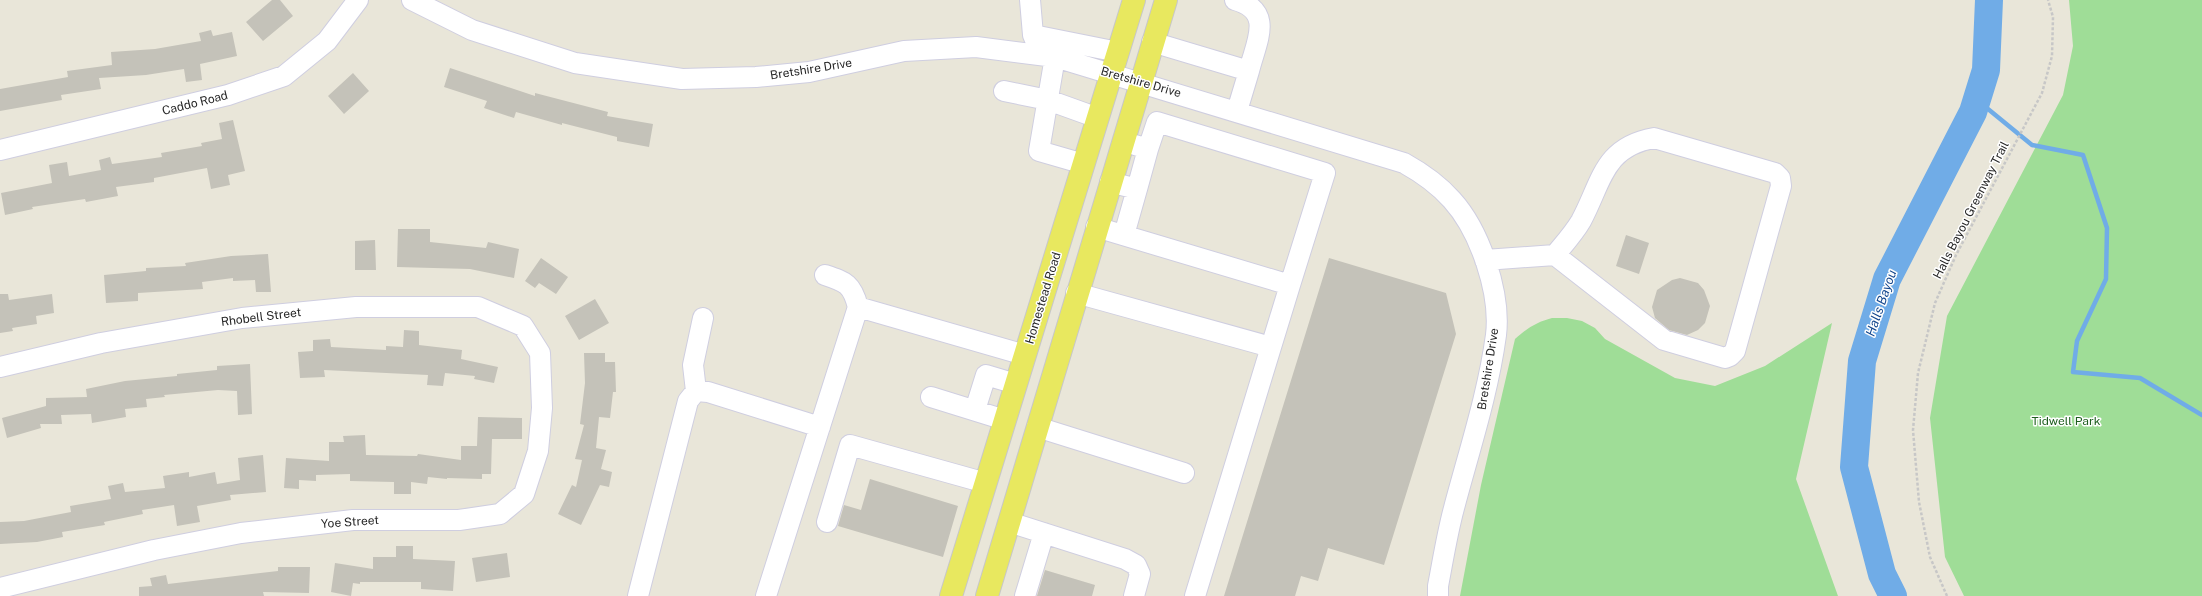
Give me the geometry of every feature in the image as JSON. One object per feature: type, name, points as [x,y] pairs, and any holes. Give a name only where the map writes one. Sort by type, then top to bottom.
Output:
[{"type":"main road","name":"Homestead Road","points":[[951,596],[1134,0]]},
{"type":"main road","points":[[986,596],[1096,227],[1166,0]]},
{"type":"main road","points":[[1045,291],[1076,296]]},
{"type":"street","name":"Caddo Road","points":[[0,150],[228,95],[284,76],[327,41],[358,0]]},
{"type":"street","name":"Bretshire Drive","points":[[412,0],[472,30],[575,64],[682,79],[756,78],[809,72],[904,51],[976,47],[1048,56],[1140,82],[1404,162],[1430,179],[1453,200],[1470,226],[1485,260],[1494,296],[1496,334],[1482,409],[1454,510],[1438,586],[1438,596]]},
{"type":"street","points":[[1235,0],[1249,6],[1257,13],[1261,23],[1237,111]]},
{"type":"street","points":[[1031,8],[1033,35],[1048,56],[1048,100],[1039,151],[1084,164]]},
{"type":"street","points":[[1033,35],[1118,52]]},
{"type":"street","points":[[1152,42],[1249,71]]},
{"type":"street","points":[[1004,91],[1048,100],[1098,118]]},
{"type":"street","points":[[1124,235],[1148,149],[1158,122],[1325,174],[1195,596]]},
{"type":"street","points":[[1485,260],[1555,255],[1664,340],[1725,358],[1730,356],[1735,351],[1781,186],[1780,178],[1775,173],[1654,138],[1636,141],[1623,149],[1610,160],[1581,221],[1555,255]]},
{"type":"street","points":[[1122,141],[1148,149]]},
{"type":"street","points":[[1110,182],[1137,189]]},
{"type":"street","points":[[1096,227],[1290,285]]},
{"type":"street","points":[[766,596],[858,307],[850,287],[845,282],[825,276]]},
{"type":"street","points":[[1076,296],[1271,347]]},
{"type":"street","name":"Rhobell Street","points":[[0,367],[101,343],[234,319],[356,307],[478,307],[523,326]]},
{"type":"street","points":[[858,307],[1025,355]]},
{"type":"street","points":[[638,596],[688,401],[696,391],[693,365],[703,318]]},
{"type":"street","name":"Yoe Street","points":[[0,588],[154,550],[241,533],[354,520],[459,520],[500,514],[524,494],[538,451],[542,408],[540,353],[523,326]]},
{"type":"street","points":[[975,410],[986,375],[1016,384]]},
{"type":"street","points":[[696,391],[708,392],[820,427]]},
{"type":"street","points":[[931,397],[1005,420]]},
{"type":"street","points":[[1037,427],[1184,473]]},
{"type":"street","points":[[827,522],[850,445],[986,483]]},
{"type":"street","points":[[1008,522],[1125,559],[1136,565],[1140,574],[1134,596]]},
{"type":"street","points":[[1025,596],[1044,533]]},
{"type":"path","name":"Halls Bayou Greenway Trail","points":[[1947,596],[1930,557],[1919,502],[1913,430],[1918,373],[1935,304],[1956,254],[2042,93],[2052,56],[2053,17],[2048,0]]},
{"type":"green space","name":"Tidwell Park","points":[[2069,0],[2202,0],[2202,596],[1964,596],[1945,557],[1930,418],[1947,316],[2063,95],[2073,46]]},
{"type":"green space","points":[[1552,318],[1567,318],[1582,321],[1595,328],[1605,339],[1675,378],[1715,386],[1765,366],[1832,323],[1796,479],[1838,596],[1460,596],[1481,485],[1515,339],[1532,326]]},
{"type":"building","points":[[272,0],[280,0],[293,16],[263,41],[246,22]]},
{"type":"building","points":[[211,30],[213,36],[232,32],[237,56],[200,64],[202,80],[186,82],[184,69],[146,75],[99,78],[101,89],[61,95],[62,100],[0,111],[0,89],[68,77],[67,71],[112,65],[111,52],[155,49],[201,41],[199,33]]},
{"type":"building","points":[[450,68],[535,96],[535,93],[608,112],[607,116],[653,124],[649,147],[617,141],[617,137],[562,123],[562,125],[516,112],[514,118],[484,108],[487,101],[444,87]]},
{"type":"building","points":[[353,73],[369,91],[344,114],[328,96]]},
{"type":"building","points":[[233,120],[245,171],[228,175],[230,185],[211,189],[207,168],[154,178],[154,182],[116,187],[118,196],[86,202],[85,199],[32,207],[33,209],[5,215],[1,193],[52,183],[49,165],[67,162],[69,176],[101,170],[99,160],[110,157],[112,164],[162,157],[161,153],[202,146],[201,143],[222,139],[219,123]]},
{"type":"building","points":[[398,229],[430,229],[430,242],[486,248],[488,242],[519,249],[514,278],[470,269],[397,267]]},
{"type":"building","points":[[1626,235],[1649,243],[1639,274],[1616,266]]},
{"type":"building","points":[[375,240],[376,270],[355,270],[355,241]]},
{"type":"building","points":[[268,254],[271,292],[256,292],[255,280],[233,281],[233,278],[202,282],[203,289],[138,293],[138,301],[106,303],[104,275],[146,271],[146,268],[186,266],[185,263],[231,256]]},
{"type":"building","points":[[541,258],[568,277],[556,294],[539,283],[535,288],[525,281]]},
{"type":"building","points":[[1329,258],[1446,293],[1456,334],[1384,565],[1328,548],[1318,581],[1301,576],[1295,596],[1224,596]]},
{"type":"building","points":[[1680,278],[1698,283],[1704,290],[1710,306],[1705,323],[1698,330],[1687,335],[1669,330],[1655,318],[1652,307],[1657,290],[1672,280]]},
{"type":"building","points":[[0,294],[8,294],[9,300],[52,294],[54,313],[36,316],[37,324],[12,328],[13,331],[0,333]]},
{"type":"building","points":[[595,299],[609,323],[579,340],[565,316]]},
{"type":"building","points":[[404,330],[419,331],[419,345],[462,350],[461,359],[498,367],[494,383],[474,379],[475,376],[445,373],[443,386],[427,385],[428,375],[324,370],[325,377],[300,378],[298,352],[313,351],[313,340],[330,339],[331,347],[386,350],[386,346],[403,347]]},
{"type":"building","points":[[584,353],[605,353],[605,362],[615,362],[616,392],[613,392],[610,418],[599,417],[596,448],[606,450],[601,469],[612,472],[609,487],[600,485],[581,525],[558,514],[572,485],[576,487],[582,460],[575,459],[584,425],[580,424],[585,383]]},
{"type":"building","points":[[250,364],[252,414],[238,415],[237,391],[218,390],[164,395],[165,397],[146,399],[147,407],[125,409],[126,417],[92,423],[91,414],[61,415],[62,424],[40,424],[41,428],[7,438],[2,418],[46,406],[46,398],[87,397],[86,389],[125,381],[177,376],[177,374],[217,370],[217,366]]},
{"type":"building","points":[[478,417],[522,418],[522,439],[492,439],[491,474],[482,474],[482,479],[447,479],[428,477],[427,484],[411,482],[411,494],[394,494],[394,482],[350,481],[350,474],[316,475],[316,481],[299,480],[299,489],[284,488],[286,458],[329,461],[329,442],[344,442],[343,436],[365,435],[366,455],[417,456],[418,454],[461,460],[461,446],[477,446]]},
{"type":"building","points":[[263,455],[266,492],[230,495],[231,500],[197,506],[200,522],[177,526],[174,505],[142,510],[143,514],[104,522],[105,525],[62,532],[63,537],[37,542],[0,544],[0,522],[24,521],[71,512],[70,506],[111,499],[108,486],[123,483],[125,492],[165,488],[163,476],[189,472],[189,477],[215,472],[217,484],[240,480],[238,458]]},
{"type":"building","points":[[870,479],[958,506],[943,557],[838,526],[844,505],[861,510]]},
{"type":"building","points":[[396,546],[413,546],[413,559],[455,561],[453,591],[421,589],[421,582],[360,582],[360,584],[353,583],[351,596],[331,592],[335,563],[373,569],[373,557],[396,557]]},
{"type":"building","points":[[507,553],[510,577],[476,582],[472,558]]},
{"type":"building","points":[[278,567],[310,567],[309,593],[263,592],[264,596],[139,596],[139,587],[152,586],[150,578],[166,575],[168,584],[278,571]]},
{"type":"building","points":[[1045,570],[1095,585],[1092,596],[1037,596]]},
{"type":"waterway","name":"Halls Bayou","points":[[1893,596],[1882,574],[1854,467],[1862,361],[1887,279],[1973,112],[1986,70],[1989,0]]},
{"type":"waterway","points":[[1977,100],[2032,145],[2083,155],[2107,228],[2106,279],[2077,341],[2073,372],[2140,378],[2202,415]]}]
